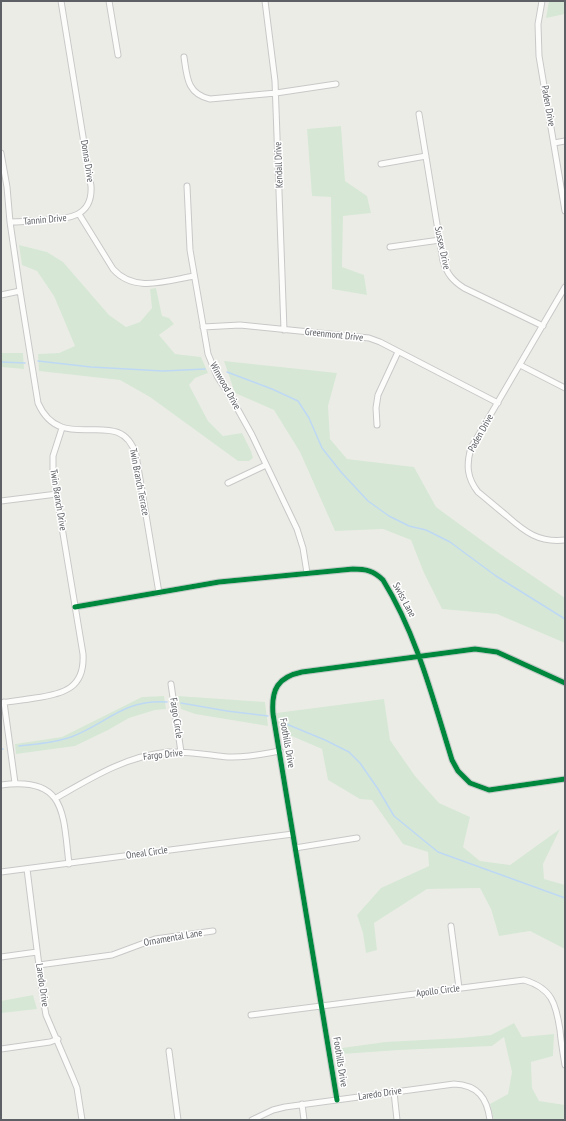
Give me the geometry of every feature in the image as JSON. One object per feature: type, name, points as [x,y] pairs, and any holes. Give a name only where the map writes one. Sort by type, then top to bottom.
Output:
[{"type":"street","name":"Donna Drive","points":[[61,1],[92,192],[89,202],[79,214]]},
{"type":"street","points":[[109,1],[118,55]]},
{"type":"street","name":"Kendall Drive","points":[[265,1],[276,81],[284,330]]},
{"type":"street","name":"Paden Drive","points":[[542,1],[538,24],[539,56],[565,211]]},
{"type":"street","points":[[184,57],[189,83],[199,96],[210,99],[276,93],[336,84]]},
{"type":"street","name":"Sussex Drive","points":[[419,114],[445,268],[452,279],[458,284],[543,326]]},
{"type":"street","points":[[554,143],[565,141]]},
{"type":"street","points":[[1,153],[7,187],[10,222],[20,291],[38,403],[48,419],[62,428]]},
{"type":"street","points":[[381,164],[426,156]]},
{"type":"street","name":"Winwood Drive","points":[[187,186],[189,236],[194,276],[208,354],[214,370],[240,412],[297,529],[303,548],[306,573]]},
{"type":"street","name":"Tannin Drive","points":[[10,222],[63,219],[79,214]]},
{"type":"street","points":[[79,214],[113,269],[117,274],[126,279],[141,284],[194,276]]},
{"type":"street","points":[[390,248],[440,240]]},
{"type":"street","name":"Paden Drive","points":[[565,287],[471,448],[467,463],[468,475],[478,492],[524,531],[542,538],[557,541],[565,540]]},
{"type":"street","points":[[1,294],[20,291]]},
{"type":"street","name":"Greenmont Drive","points":[[203,327],[240,325],[364,337],[380,342],[498,403]]},
{"type":"street","points":[[377,426],[376,408],[378,395],[398,352]]},
{"type":"street","points":[[520,365],[565,388]]},
{"type":"street","name":"Twin Branch Drive","points":[[3,703],[66,692],[74,684],[81,672],[83,660],[52,464],[62,428]]},
{"type":"street","name":"Twin Branch Terrace","points":[[62,428],[113,431],[123,435],[131,443],[136,455],[159,593]]},
{"type":"street","points":[[228,483],[266,465]]},
{"type":"street","points":[[1,502],[57,494]]},
{"type":"street","name":"Swiss Lane","points":[[75,607],[219,582],[306,573],[362,569],[368,570],[378,575],[387,587],[405,621],[419,657],[452,760],[458,771],[470,784],[489,790],[565,779]]},
{"type":"street","name":"Foothills Drive","points":[[337,1100],[273,714],[273,697],[276,687],[288,676],[302,672],[464,650],[497,652],[565,683]]},
{"type":"street","name":"Fargo Circle","points":[[171,684],[181,752]]},
{"type":"street","points":[[3,703],[15,783]]},
{"type":"street","name":"Fargo Drive","points":[[56,798],[106,770],[126,761],[144,756],[181,752],[242,757],[280,751]]},
{"type":"street","points":[[1,785],[25,783],[45,789],[56,798],[64,819],[69,864]]},
{"type":"street","name":"Oneal Circle","points":[[1,872],[293,834]]},
{"type":"street","points":[[296,848],[357,838]]},
{"type":"street","name":"Laredo Drive","points":[[27,869],[46,1015],[58,1039],[77,1088],[82,1120]]},
{"type":"street","points":[[451,926],[459,988]]},
{"type":"street","name":"Ornamental Lane","points":[[39,965],[108,956],[155,939],[213,931]]},
{"type":"street","points":[[1,957],[37,952]]},
{"type":"street","name":"Apollo Circle","points":[[251,1015],[524,980],[545,991],[554,1003],[565,1065]]},
{"type":"street","points":[[1,1049],[50,1042],[58,1039]]},
{"type":"street","points":[[168,1051],[178,1120]]},
{"type":"street","name":"Laredo Drive","points":[[252,1120],[273,1110],[302,1104],[454,1084],[464,1084],[476,1090],[481,1095],[486,1102],[490,1120]]},
{"type":"street","points":[[394,1092],[398,1120]]},
{"type":"street","points":[[302,1104],[304,1120]]},
{"type":"green space","points":[[549,1],[565,1],[565,14],[546,18]]},
{"type":"green space","points":[[341,126],[345,181],[367,196],[371,213],[343,216],[342,267],[364,275],[367,295],[332,289],[331,197],[312,196],[307,129]]},
{"type":"green space","points":[[19,245],[47,252],[63,262],[109,315],[126,327],[140,322],[152,308],[150,289],[156,288],[162,316],[169,318],[174,324],[159,335],[175,354],[201,357],[208,373],[195,378],[189,385],[208,421],[223,436],[242,433],[253,458],[249,461],[238,461],[150,397],[120,380],[39,371],[38,354],[59,353],[75,346],[54,296],[37,271],[22,265]]},
{"type":"green space","points":[[1,353],[23,353],[24,369],[1,367]]},
{"type":"green space","points":[[224,361],[337,373],[328,406],[330,439],[347,459],[414,467],[436,507],[499,553],[565,598],[565,643],[497,614],[442,609],[424,573],[411,540],[383,529],[335,531],[300,452],[274,410],[235,393]]},
{"type":"green space","points":[[164,696],[166,709],[155,710],[129,718],[75,746],[16,754],[15,744],[62,737],[142,697]]},
{"type":"green space","points":[[178,696],[265,702],[268,726],[195,714],[181,709]]},
{"type":"green space","points":[[384,699],[390,740],[415,776],[439,803],[470,817],[463,847],[480,861],[510,865],[560,829],[543,864],[544,879],[565,885],[565,949],[530,931],[499,936],[491,909],[480,888],[427,889],[374,923],[377,950],[366,953],[363,933],[357,915],[381,888],[429,866],[428,852],[403,844],[372,800],[360,799],[328,780],[322,749],[280,731],[276,713]]},
{"type":"green space","points":[[33,995],[37,1009],[1,1013],[1,1001]]},
{"type":"green space","points":[[514,1023],[522,1037],[554,1034],[553,1056],[531,1062],[532,1088],[539,1101],[565,1105],[565,1120],[494,1120],[490,1104],[508,1094],[512,1072],[504,1037],[492,1046],[342,1054],[342,1048],[385,1042],[491,1035]]},
{"type":"waterway","points":[[38,361],[91,367],[163,371],[205,369]]},
{"type":"waterway","points":[[1,362],[25,363]]},
{"type":"waterway","points":[[227,372],[272,389],[298,401],[309,418],[322,448],[341,472],[368,501],[389,516],[409,526],[426,530],[450,542],[496,576],[565,619]]},
{"type":"waterway","points":[[19,746],[65,739],[84,731],[127,708],[152,702],[167,702]]},
{"type":"waterway","points":[[181,703],[268,716]]},
{"type":"waterway","points":[[284,723],[349,752],[360,763],[394,816],[438,852],[565,898]]},
{"type":"cycle path","points":[[75,607],[219,582],[353,569],[370,571],[383,580],[395,601],[415,645],[452,760],[458,771],[470,783],[489,790],[565,779]]},
{"type":"cycle path","points":[[337,1100],[273,714],[273,698],[275,691],[287,677],[302,672],[475,649],[497,652],[565,683]]}]
